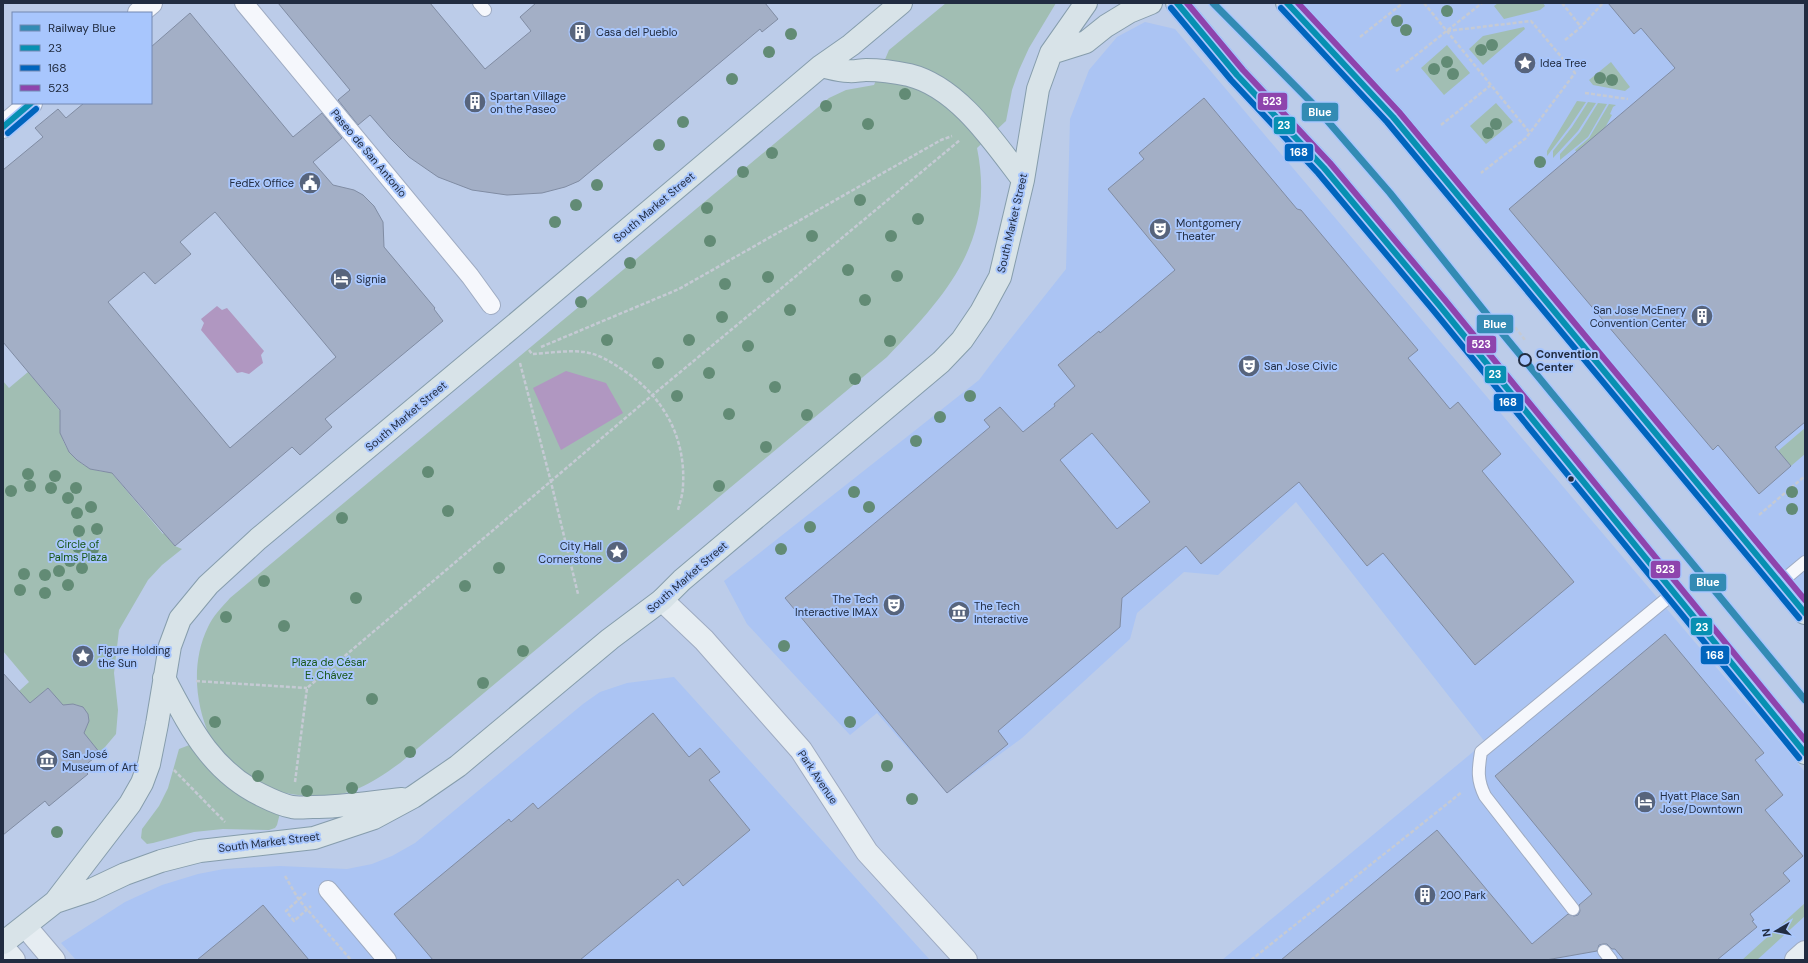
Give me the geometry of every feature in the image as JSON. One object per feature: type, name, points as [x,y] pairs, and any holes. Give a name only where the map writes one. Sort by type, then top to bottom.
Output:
[{"type":"main road","name":"South Market Street","points":[[3,943],[26,927],[55,902],[130,804],[142,783],[154,742],[170,646],[180,619],[208,585],[258,539],[821,66],[851,45],[901,3]]},
{"type":"main road","name":"South Market Street","points":[[55,902],[91,890],[125,874],[161,861],[200,851],[314,838],[374,818],[413,798],[458,766],[592,655],[662,600],[699,566],[941,362],[962,340],[981,312],[1000,276],[1023,180],[1038,89],[1051,53],[1086,3]]},
{"type":"main road","points":[[1051,53],[1086,42],[1106,26],[1129,12],[1151,3]]},
{"type":"main road","points":[[1177,3],[1237,75],[1324,168],[1675,592],[1805,753]]},
{"type":"main road","points":[[1287,3],[1393,117],[1805,613]]},
{"type":"main road","points":[[821,66],[848,71],[867,70],[910,75],[930,83],[945,92],[958,103],[993,138],[1023,180]]},
{"type":"main road","name":"Park Avenue","points":[[662,600],[704,640],[801,750],[867,852],[966,960]]},
{"type":"main road","points":[[164,678],[183,714],[210,755],[227,774],[254,792],[275,802],[293,807],[330,807],[413,798]]},
{"type":"main road","points":[[26,927],[54,960]]},
{"type":"main road","points":[[3,947],[14,960]]},
{"type":"main road","points":[[1796,960],[1805,952]]},
{"type":"street","points":[[140,12],[151,3]]},
{"type":"street","name":"Paseo de San Antonio","points":[[244,3],[470,276],[491,305]]},
{"type":"street","points":[[3,127],[30,104]]},
{"type":"street","points":[[328,890],[387,960]]},
{"type":"lane","points":[[1780,583],[1805,562]]},
{"type":"lane","points":[[1573,908],[1479,785],[1478,769],[1481,752],[1675,592]]},
{"type":"path","points":[[1360,37],[1403,3]]},
{"type":"path","points":[[1424,3],[1530,133]]},
{"type":"path","points":[[1396,71],[1482,3]]},
{"type":"path","points":[[1562,3],[1581,26]]},
{"type":"path","points":[[1565,40],[1581,26],[1602,3]]},
{"type":"path","points":[[1447,31],[1531,21],[1575,72],[1526,138],[1481,173]]},
{"type":"path","points":[[1441,125],[1491,85]]},
{"type":"path","points":[[1585,93],[1628,99]]},
{"type":"path","points":[[541,347],[679,289],[941,140],[952,136]]},
{"type":"path","points":[[295,787],[307,688],[654,395],[963,138]]},
{"type":"path","points":[[1504,312],[1525,340]]},
{"type":"path","points":[[529,350],[532,354],[584,352],[607,359],[632,376],[654,395],[672,422],[683,460],[684,488],[678,510]]},
{"type":"path","points":[[520,363],[578,594]]},
{"type":"path","points":[[1759,514],[1805,476]]},
{"type":"path","points":[[196,681],[307,688]]},
{"type":"path","points":[[174,769],[226,823]]},
{"type":"path","points":[[1251,960],[1458,793],[1479,785]]},
{"type":"path","points":[[285,876],[299,900],[351,960]]},
{"type":"path","points":[[294,921],[286,911],[310,890]]},
{"type":"shaded area","points":[[1286,3],[1805,3],[1805,601]]},
{"type":"shaded area","points":[[1145,22],[1175,29],[1805,772],[1805,960],[1222,960],[1485,742],[1296,502],[1218,575],[1184,572],[1137,613],[1130,639],[1022,738],[947,793],[877,713],[850,735],[747,624],[724,581],[979,380],[1066,269],[1070,119],[1089,70],[1117,37]]},
{"type":"shaded area","points":[[217,306],[222,310],[227,308],[264,351],[261,355],[263,363],[249,374],[242,372],[237,373],[201,330],[204,323],[201,319]]},
{"type":"shaded area","points":[[566,371],[606,383],[623,413],[561,450],[533,388]]},
{"type":"shaded area","points":[[674,677],[930,960],[76,960],[61,943],[125,902],[162,885],[198,874],[224,869],[280,866],[347,869],[372,864],[392,856],[415,843],[583,704],[600,692],[627,683]]},
{"type":"green space","name":"Plaza de César E. Chávez","points":[[946,3],[1056,3],[1029,48],[1019,70],[1012,90],[1006,121],[977,148],[981,181],[979,211],[973,238],[962,264],[947,288],[909,334],[887,357],[400,763],[372,782],[346,793],[333,795],[303,796],[285,793],[277,825],[275,828],[269,830],[223,829],[194,832],[147,844],[141,838],[142,829],[159,806],[168,788],[179,749],[210,737],[198,696],[197,668],[199,654],[210,623],[230,598],[829,98],[846,90],[874,85],[889,50]]},
{"type":"green space","points":[[1498,3],[1543,3],[1545,6],[1540,10],[1504,19],[1494,6]]},
{"type":"green space","points":[[1524,27],[1525,29],[1483,65],[1469,49],[1483,36]]},
{"type":"green space","points":[[1447,45],[1470,73],[1444,95],[1421,68]]},
{"type":"green space","points":[[1611,62],[1630,87],[1625,91],[1593,85],[1589,80]]},
{"type":"green space","points":[[1577,101],[1586,102],[1547,156],[1547,151]]},
{"type":"green space","points":[[1588,102],[1596,103],[1578,131],[1553,158],[1553,151],[1572,127]]},
{"type":"green space","points":[[1496,103],[1513,122],[1486,144],[1470,126]]},
{"type":"green space","points":[[1598,103],[1607,104],[1588,137],[1560,160],[1560,154],[1580,132]]},
{"type":"green space","points":[[1609,104],[1616,105],[1613,107],[1610,114],[1612,115],[1601,135],[1578,154],[1575,150],[1589,138]]},
{"type":"green space","name":"Circle of Palms Plaza","points":[[28,372],[61,412],[61,435],[71,454],[79,462],[89,468],[111,472],[163,534],[164,533],[175,546],[182,549],[162,565],[148,580],[119,630],[114,673],[118,710],[116,734],[100,753],[83,732],[88,721],[85,710],[76,705],[64,707],[48,688],[29,704],[19,691],[29,682],[3,651],[3,381],[9,388]]},
{"type":"green space","points":[[1805,428],[1805,454],[1791,466],[1778,451]]},
{"type":"green space","points":[[1805,903],[1805,916],[1757,960],[1742,960]]},
{"type":"building","name":"Spartan Village on the Paseo","points":[[278,3],[430,3],[485,69],[531,31],[520,17],[536,3],[765,3],[778,19],[762,32],[760,29],[579,181],[565,187],[542,193],[507,195],[472,190],[438,177],[409,157],[370,115],[358,125],[338,100],[350,90]]},
{"type":"building","name":"San Jose McEnery Convention Center","points":[[1608,3],[1805,3],[1805,422],[1775,447],[1791,466],[1759,494],[1718,445],[1713,450],[1509,209],[1675,68],[1641,28],[1634,34]]},
{"type":"building","name":"Signia","points":[[190,13],[293,137],[322,113],[342,138],[313,162],[333,185],[354,190],[363,195],[374,206],[383,222],[384,247],[435,308],[434,309],[443,321],[325,419],[332,427],[300,455],[292,447],[175,546],[112,473],[90,469],[69,452],[60,433],[60,410],[3,342],[3,170],[43,137],[35,128],[58,109],[66,118],[83,104],[152,104],[152,46]],"holes":[[[215,212],[336,357],[230,448],[108,302],[144,272],[155,284],[191,254],[180,242]]]},
{"type":"building","points":[[1204,98],[1297,209],[1301,210],[1418,350],[1408,358],[1450,409],[1458,402],[1501,454],[1482,471],[1574,582],[1475,665],[1383,553],[1367,566],[1299,482],[1201,564],[1186,546],[1122,598],[1120,627],[998,731],[1008,744],[947,793],[785,598],[990,427],[984,420],[1000,407],[1023,432],[1055,406],[1054,404],[1075,386],[1058,365],[1099,331],[1100,333],[1175,270],[1108,189],[1144,159],[1139,153]],"holes":[[[1092,433],[1150,502],[1117,529],[1060,460]]]},
{"type":"building","name":"Hyatt Place San Jose/Downtown","points":[[1665,634],[1764,753],[1755,760],[1783,795],[1765,810],[1803,856],[1783,873],[1790,881],[1750,914],[1754,920],[1752,921],[1757,927],[1717,960],[1624,960],[1615,949],[1612,949],[1607,944],[1603,944],[1599,945],[1597,951],[1546,960],[1281,960],[1437,830],[1532,944],[1568,914],[1574,916],[1578,915],[1580,911],[1579,905],[1592,894],[1495,776]]},
{"type":"building","name":"San José Museum of Art","points":[[3,673],[30,703],[48,688],[63,705],[73,704],[83,707],[88,714],[89,721],[84,733],[100,753],[82,768],[88,774],[49,806],[45,801],[3,835]]},
{"type":"building","points":[[653,713],[689,757],[700,748],[720,772],[709,780],[750,830],[683,886],[678,879],[580,960],[433,960],[394,914],[509,819],[511,822],[533,803],[538,809]]},
{"type":"building","points":[[263,905],[309,960],[197,960],[242,923]]},
{"type":"rail line","name":"Blue","points":[[1213,3],[1312,103],[1390,193],[1493,322],[1805,700]]},
{"type":"transit line","name":"23","points":[[1177,3],[1237,75],[1324,168],[1439,305],[1805,753]]},
{"type":"transit line","name":"523","points":[[1187,3],[1243,70],[1330,163],[1445,300],[1805,740]]},
{"type":"transit line","name":"23","points":[[1287,3],[1393,117],[1805,613]]},
{"type":"transit line","name":"523","points":[[1298,3],[1399,112],[1805,600]]},
{"type":"transit line","name":"168","points":[[1171,8],[1231,80],[1318,173],[1433,310],[1799,758]]},
{"type":"transit line","name":"168","points":[[1281,8],[1387,122],[1799,618]]},
{"type":"transit line","name":"23","points":[[3,127],[30,104]]},
{"type":"transit line","name":"168","points":[[8,133],[36,109]]},
{"type":"place","name":"Casa del Pueblo","points":[[580,32]]},
{"type":"place","name":"Idea Tree","points":[[1525,63]]},
{"type":"place","name":"Spartan Village on the Paseo","points":[[475,102]]},
{"type":"place","name":"FedEx Office","points":[[310,183]]},
{"type":"place","name":"Montgomery Theater","points":[[1160,229]]},
{"type":"place","name":"Signia","points":[[341,279]]},
{"type":"place","name":"San Jose McEnery Convention Center","points":[[1702,316]]},
{"type":"place","name":"Convention Center","points":[[1525,360]]},
{"type":"place","name":"San Jose Civic","points":[[1249,366]]},
{"type":"place","name":"City Hall Cornerstone","points":[[617,552]]},
{"type":"place","name":"The Tech Interactive IMAX","points":[[894,605]]},
{"type":"place","name":"The Tech Interactive","points":[[959,612]]},
{"type":"place","name":"Figure Holding the Sun","points":[[83,656]]},
{"type":"place","name":"San José Museum of Art","points":[[47,760]]},
{"type":"place","name":"Hyatt Place San Jose/Downtown","points":[[1645,802]]},
{"type":"place","name":"200 Park","points":[[1425,895]]}]
